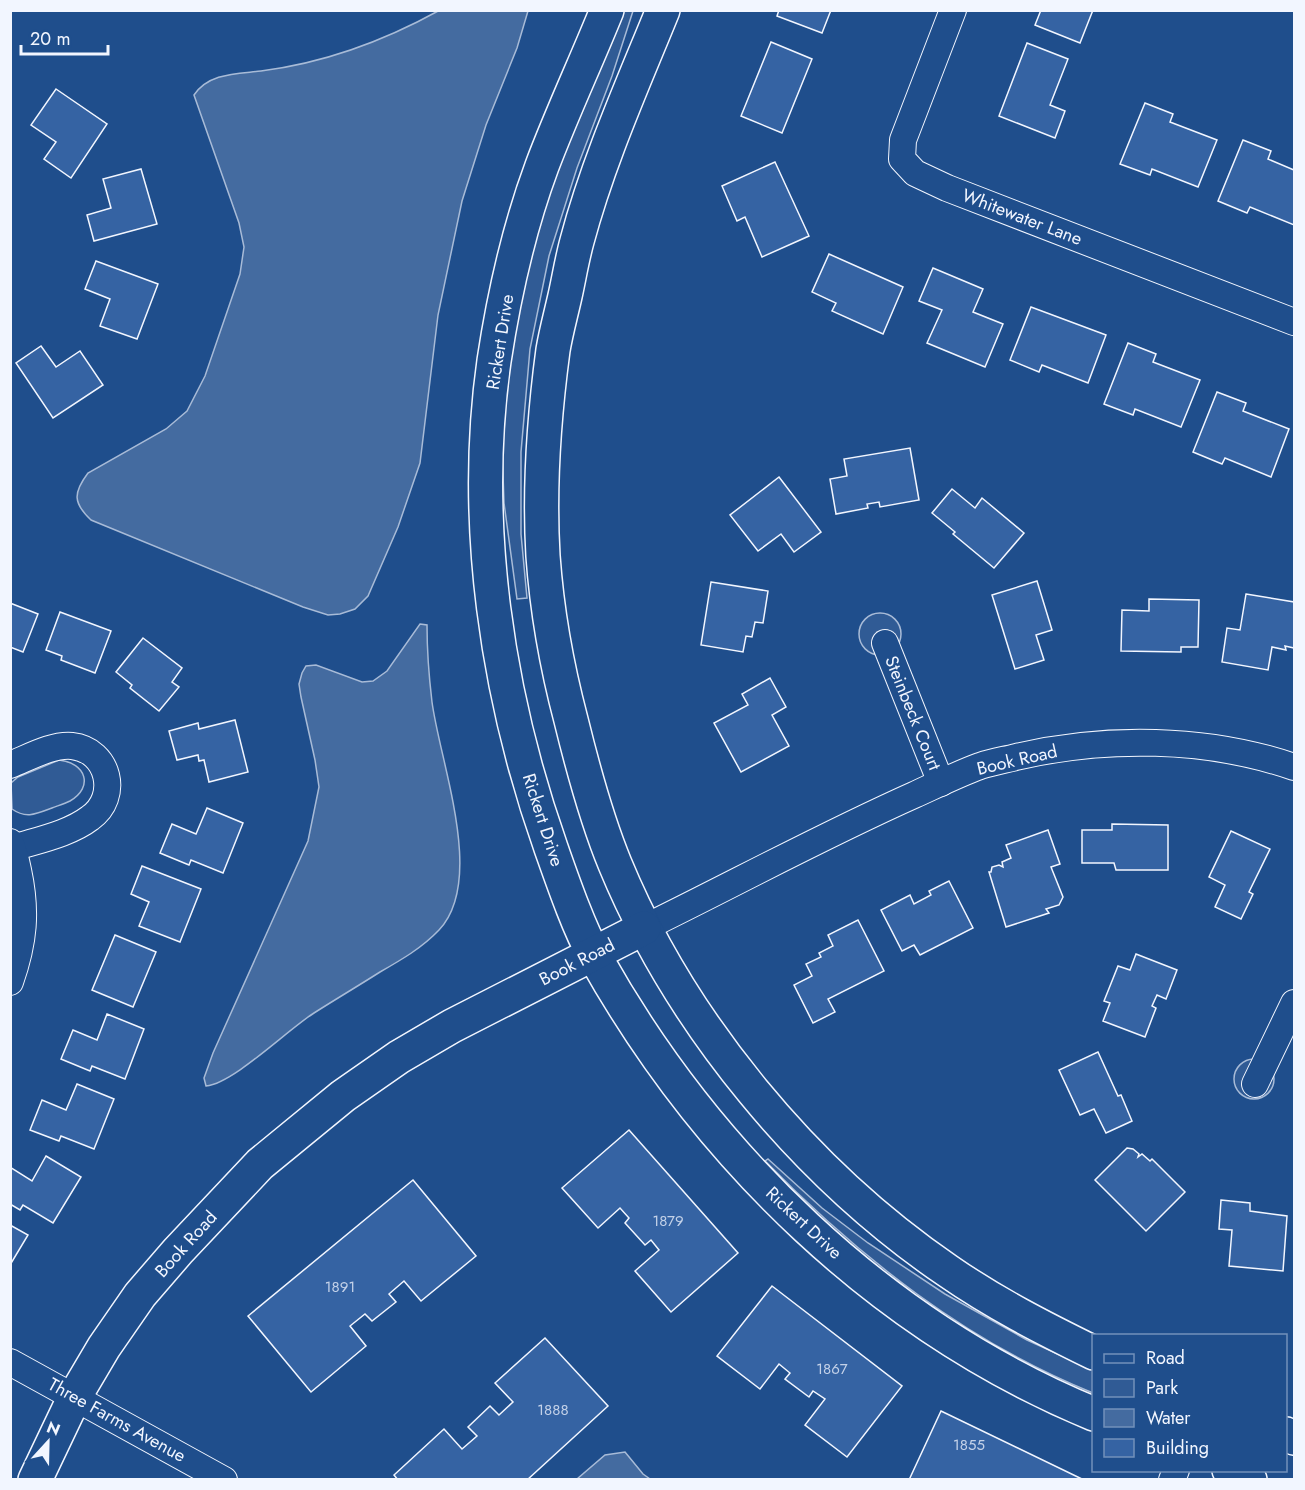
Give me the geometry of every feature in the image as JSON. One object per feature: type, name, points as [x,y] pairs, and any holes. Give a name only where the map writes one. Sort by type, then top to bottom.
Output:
[{"type":"street","name":"Rickert Drive","points":[[607,10],[542,167],[513,263],[494,362],[485,476],[490,576],[507,695],[530,789],[562,878],[593,954],[655,1051],[696,1108],[737,1157],[803,1227],[859,1274],[927,1324],[1001,1369],[1092,1413]]},
{"type":"street","points":[[663,10],[609,145],[577,240],[554,348],[543,455],[543,556],[556,663],[581,762],[624,885],[645,928],[695,1012],[751,1089],[824,1168],[887,1225],[946,1270],[1010,1310],[1092,1352]]},
{"type":"street","name":"Whitewater Lane","points":[[953,10],[903,140],[902,159],[915,173],[947,188],[1294,322]]},
{"type":"street","name":"Steinbeck Court","points":[[885,643],[942,783]]},
{"type":"street","name":"Book Road","points":[[35,1479],[75,1396],[104,1347],[140,1295],[178,1251],[260,1164],[293,1136],[343,1096],[452,1026],[878,811],[982,765],[1069,747],[1131,742],[1201,747],[1247,754],[1294,767]]},
{"type":"street","points":[[10,765],[57,747],[72,746],[96,757],[105,768],[107,782],[106,796],[100,809],[91,818],[75,827],[12,845],[24,908],[24,933],[10,982]]},
{"type":"street","points":[[1255,1084],[1294,1003]]},
{"type":"street","name":"Three Farms Avenue","points":[[10,1362],[224,1479]]},
{"type":"street","points":[[1234,1472],[1250,1479]]},
{"type":"green space","points":[[619,11],[633,11],[612,76],[577,168],[549,256],[530,349],[521,452],[521,534],[527,598],[517,599],[504,503],[502,446],[506,376],[519,298],[548,187]]},
{"type":"green space","points":[[880,613],[895,619],[901,634],[895,649],[880,655],[865,649],[859,634],[865,619]]},
{"type":"green space","points":[[59,760],[75,766],[84,776],[84,783],[78,795],[68,802],[36,814],[22,814],[12,809],[11,783],[18,777]]},
{"type":"green space","points":[[1254,1059],[1268,1065],[1274,1079],[1268,1093],[1254,1099],[1240,1093],[1234,1079],[1240,1065]]},
{"type":"green space","points":[[768,1159],[822,1208],[868,1243],[945,1294],[1027,1340],[1092,1370],[1092,1393],[1002,1349],[917,1294],[839,1231],[765,1161]]},
{"type":"water","points":[[440,10],[528,11],[517,48],[486,125],[462,201],[438,315],[420,463],[398,527],[368,596],[355,609],[328,615],[303,607],[91,520],[81,508],[77,498],[83,480],[88,473],[166,429],[187,411],[205,376],[240,274],[244,247],[239,223],[194,95],[207,82],[224,76],[308,62],[353,49]]},
{"type":"water","points":[[420,624],[427,625],[432,702],[456,820],[460,852],[459,882],[453,908],[439,930],[418,948],[314,1013],[231,1076],[206,1086],[204,1078],[213,1053],[308,841],[319,787],[299,684],[302,673],[306,666],[316,665],[362,682],[373,681],[387,671]]},
{"type":"water","points":[[625,1452],[650,1479],[577,1479],[605,1455]]},
{"type":"building","points":[[779,10],[831,10],[822,33],[777,16]]},
{"type":"building","points":[[1041,10],[1093,10],[1080,43],[1035,25]]},
{"type":"building","points":[[771,42],[812,59],[782,133],[741,116]]},
{"type":"building","points":[[1027,43],[1068,59],[1050,105],[1065,111],[1055,138],[999,116]]},
{"type":"building","points":[[56,89],[107,124],[71,178],[44,159],[56,142],[31,125]]},
{"type":"building","points":[[1145,103],[1173,114],[1170,122],[1217,140],[1198,187],[1152,169],[1150,175],[1120,164]]},
{"type":"building","points":[[1243,140],[1271,151],[1268,159],[1294,170],[1294,225],[1250,207],[1247,213],[1218,201]]},
{"type":"building","points":[[775,162],[809,236],[762,257],[745,217],[737,221],[722,186]]},
{"type":"building","points":[[141,169],[157,224],[94,241],[87,215],[111,208],[103,179]]},
{"type":"building","points":[[829,254],[903,287],[883,334],[832,311],[836,303],[812,292]]},
{"type":"building","points":[[96,261],[158,284],[137,339],[100,326],[110,299],[85,289]]},
{"type":"building","points":[[933,268],[983,289],[973,312],[1003,324],[985,367],[927,343],[942,310],[919,301]]},
{"type":"building","points":[[1031,307],[1106,335],[1088,383],[1042,365],[1039,372],[1010,360]]},
{"type":"building","points":[[1128,343],[1156,354],[1153,362],[1200,380],[1181,427],[1135,409],[1133,415],[1104,404]]},
{"type":"building","points":[[41,346],[56,367],[80,351],[103,385],[53,418],[16,363]]},
{"type":"building","points":[[1217,392],[1246,403],[1243,411],[1289,429],[1271,477],[1225,458],[1222,464],[1193,452]]},
{"type":"building","points":[[910,448],[919,500],[880,507],[879,502],[867,504],[868,508],[836,514],[830,479],[847,476],[844,459]]},
{"type":"building","points":[[779,477],[821,532],[794,552],[781,534],[758,551],[730,515]]},
{"type":"building","points":[[952,489],[975,508],[982,498],[1024,533],[994,568],[932,513]]},
{"type":"building","points":[[1037,581],[1052,630],[1036,635],[1044,660],[1015,669],[992,595]]},
{"type":"building","points":[[711,582],[768,591],[763,623],[755,622],[752,637],[746,636],[743,652],[701,645]]},
{"type":"building","points":[[1246,594],[1294,602],[1294,648],[1285,646],[1286,650],[1272,647],[1268,670],[1222,662],[1227,628],[1240,630]]},
{"type":"building","points":[[1149,599],[1199,600],[1198,647],[1181,647],[1181,652],[1121,651],[1122,610],[1149,611]]},
{"type":"building","points":[[10,603],[38,614],[23,652],[10,647]]},
{"type":"building","points":[[60,612],[111,631],[95,673],[61,660],[62,656],[46,650]]},
{"type":"building","points":[[143,638],[182,668],[172,682],[179,687],[159,711],[130,688],[132,685],[116,672]]},
{"type":"building","points":[[770,678],[786,707],[772,715],[789,746],[741,772],[714,723],[748,705],[742,694]]},
{"type":"building","points":[[235,720],[248,772],[209,782],[204,760],[199,761],[198,755],[177,760],[169,731],[198,723],[199,729]]},
{"type":"building","points":[[207,808],[243,823],[223,873],[191,860],[189,865],[160,853],[172,824],[196,834]]},
{"type":"building","points":[[1112,824],[1168,825],[1168,870],[1116,870],[1114,863],[1082,863],[1082,830],[1112,830]]},
{"type":"building","points":[[1048,830],[1060,864],[1051,867],[1063,897],[1059,905],[1046,909],[1049,913],[1006,927],[989,872],[992,867],[999,865],[1003,867],[1002,862],[1011,858],[1006,845]]},
{"type":"building","points":[[1231,831],[1270,849],[1249,892],[1253,894],[1241,919],[1215,907],[1225,885],[1209,877]]},
{"type":"building","points":[[142,866],[201,889],[180,942],[139,926],[149,902],[131,894]]},
{"type":"building","points":[[949,881],[973,928],[920,955],[914,945],[902,951],[881,910],[910,895],[914,904],[931,895],[929,891]]},
{"type":"building","points":[[858,920],[884,971],[828,999],[835,1012],[813,1023],[794,985],[812,976],[806,964],[821,957],[819,953],[833,946],[828,935]]},
{"type":"building","points":[[115,935],[156,952],[133,1007],[92,990]]},
{"type":"building","points":[[1136,954],[1177,970],[1166,999],[1157,995],[1152,1006],[1156,1008],[1145,1037],[1103,1021],[1110,1003],[1104,1001],[1118,966],[1130,970]]},
{"type":"building","points":[[107,1014],[144,1029],[125,1079],[92,1066],[90,1071],[61,1059],[73,1030],[97,1040]]},
{"type":"building","points":[[1098,1052],[1132,1121],[1106,1133],[1094,1109],[1080,1115],[1059,1070]]},
{"type":"building","points":[[77,1084],[114,1099],[94,1149],[61,1136],[59,1141],[30,1130],[42,1100],[66,1110]]},
{"type":"building","points":[[629,1130],[738,1253],[671,1312],[635,1271],[659,1250],[651,1240],[645,1245],[625,1223],[629,1218],[620,1208],[598,1228],[562,1188]]},
{"type":"building","points":[[1127,1148],[1133,1149],[1139,1154],[1138,1157],[1142,1154],[1150,1161],[1152,1159],[1185,1192],[1146,1231],[1095,1180]]},
{"type":"building","points":[[46,1156],[81,1177],[53,1223],[23,1205],[20,1210],[10,1204],[10,1167],[32,1181]]},
{"type":"building","points":[[413,1180],[476,1256],[421,1301],[404,1281],[389,1294],[396,1302],[372,1321],[365,1314],[350,1326],[366,1346],[311,1392],[248,1316]]},
{"type":"building","points":[[1221,1200],[1250,1203],[1250,1211],[1287,1216],[1283,1271],[1229,1266],[1232,1230],[1219,1229]]},
{"type":"building","points":[[10,1225],[28,1235],[10,1265]]},
{"type":"building","points":[[772,1286],[902,1386],[847,1457],[805,1425],[825,1399],[813,1391],[809,1397],[785,1379],[790,1373],[779,1364],[760,1389],[717,1356]]},
{"type":"building","points":[[545,1338],[608,1406],[527,1480],[398,1480],[394,1475],[444,1429],[462,1449],[477,1436],[468,1427],[490,1406],[499,1415],[513,1402],[495,1383]]},
{"type":"building","points":[[941,1411],[1084,1480],[909,1480]]}]
